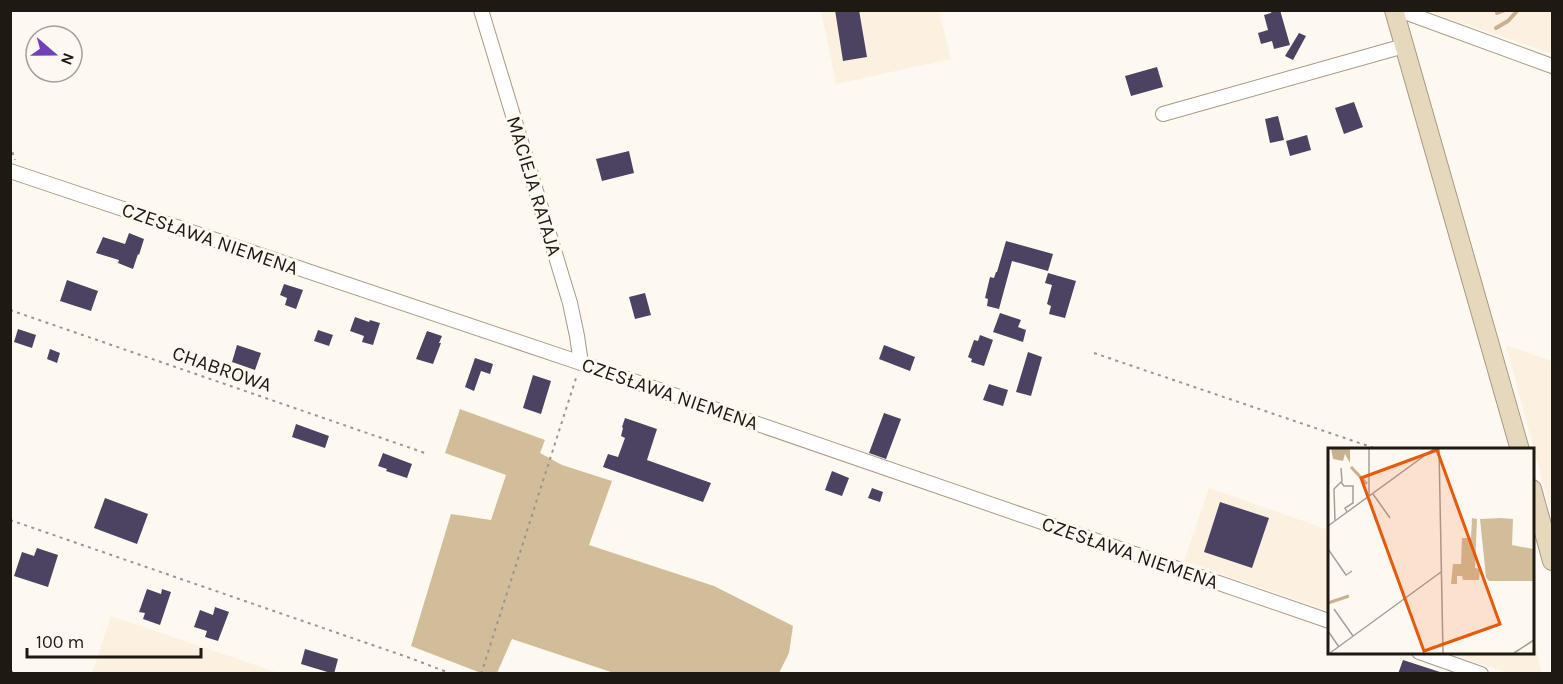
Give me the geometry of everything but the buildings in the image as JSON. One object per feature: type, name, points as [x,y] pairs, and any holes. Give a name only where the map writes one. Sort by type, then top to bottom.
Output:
[{"type":"main road","points":[[1394,10],[1519,448]]},
{"type":"main road","points":[[1533,493],[1552,561]]},
{"type":"street","name":"MACIEJA RATAJA","points":[[481,10],[570,303],[580,363]]},
{"type":"street","points":[[1399,10],[1552,66]]},
{"type":"street","points":[[1163,114],[1404,46]]},
{"type":"street","name":"CZESŁAWA NIEMENA","points":[[10,171],[580,363],[1328,621]]},
{"type":"street","points":[[1425,654],[1482,674]]},
{"type":"path","name":"CHABROWA","points":[[10,310],[425,453]]},
{"type":"path","points":[[1094,352],[1374,448]]},
{"type":"path","points":[[481,674],[580,363]]},
{"type":"path","points":[[10,520],[452,674]]},
{"type":"path","points":[[10,671],[19,674]]},
{"type":"shaded area","points":[[821,11],[939,11],[951,59],[836,84]]},
{"type":"shaded area","points":[[1428,11],[1552,11],[1552,54]]},
{"type":"shaded area","points":[[1506,345],[1552,361],[1552,514],[1551,514]]},
{"type":"shaded area","points":[[460,409],[545,440],[540,453],[562,465],[612,481],[589,545],[714,586],[793,626],[789,653],[779,673],[614,673],[512,639],[497,673],[481,673],[411,646],[451,514],[491,520],[506,475],[445,453]]},
{"type":"shaded area","points":[[1209,488],[1328,530],[1328,611],[1184,561]]},
{"type":"shaded area","points":[[111,616],[279,673],[92,673]]},
{"type":"shaded area","points":[[1533,638],[1542,673],[1509,673],[1451,654],[1533,654]]},
{"type":"waterway","points":[[1497,13],[1505,10]]},
{"type":"waterway","points":[[1496,28],[1508,21],[1518,10]]}]
